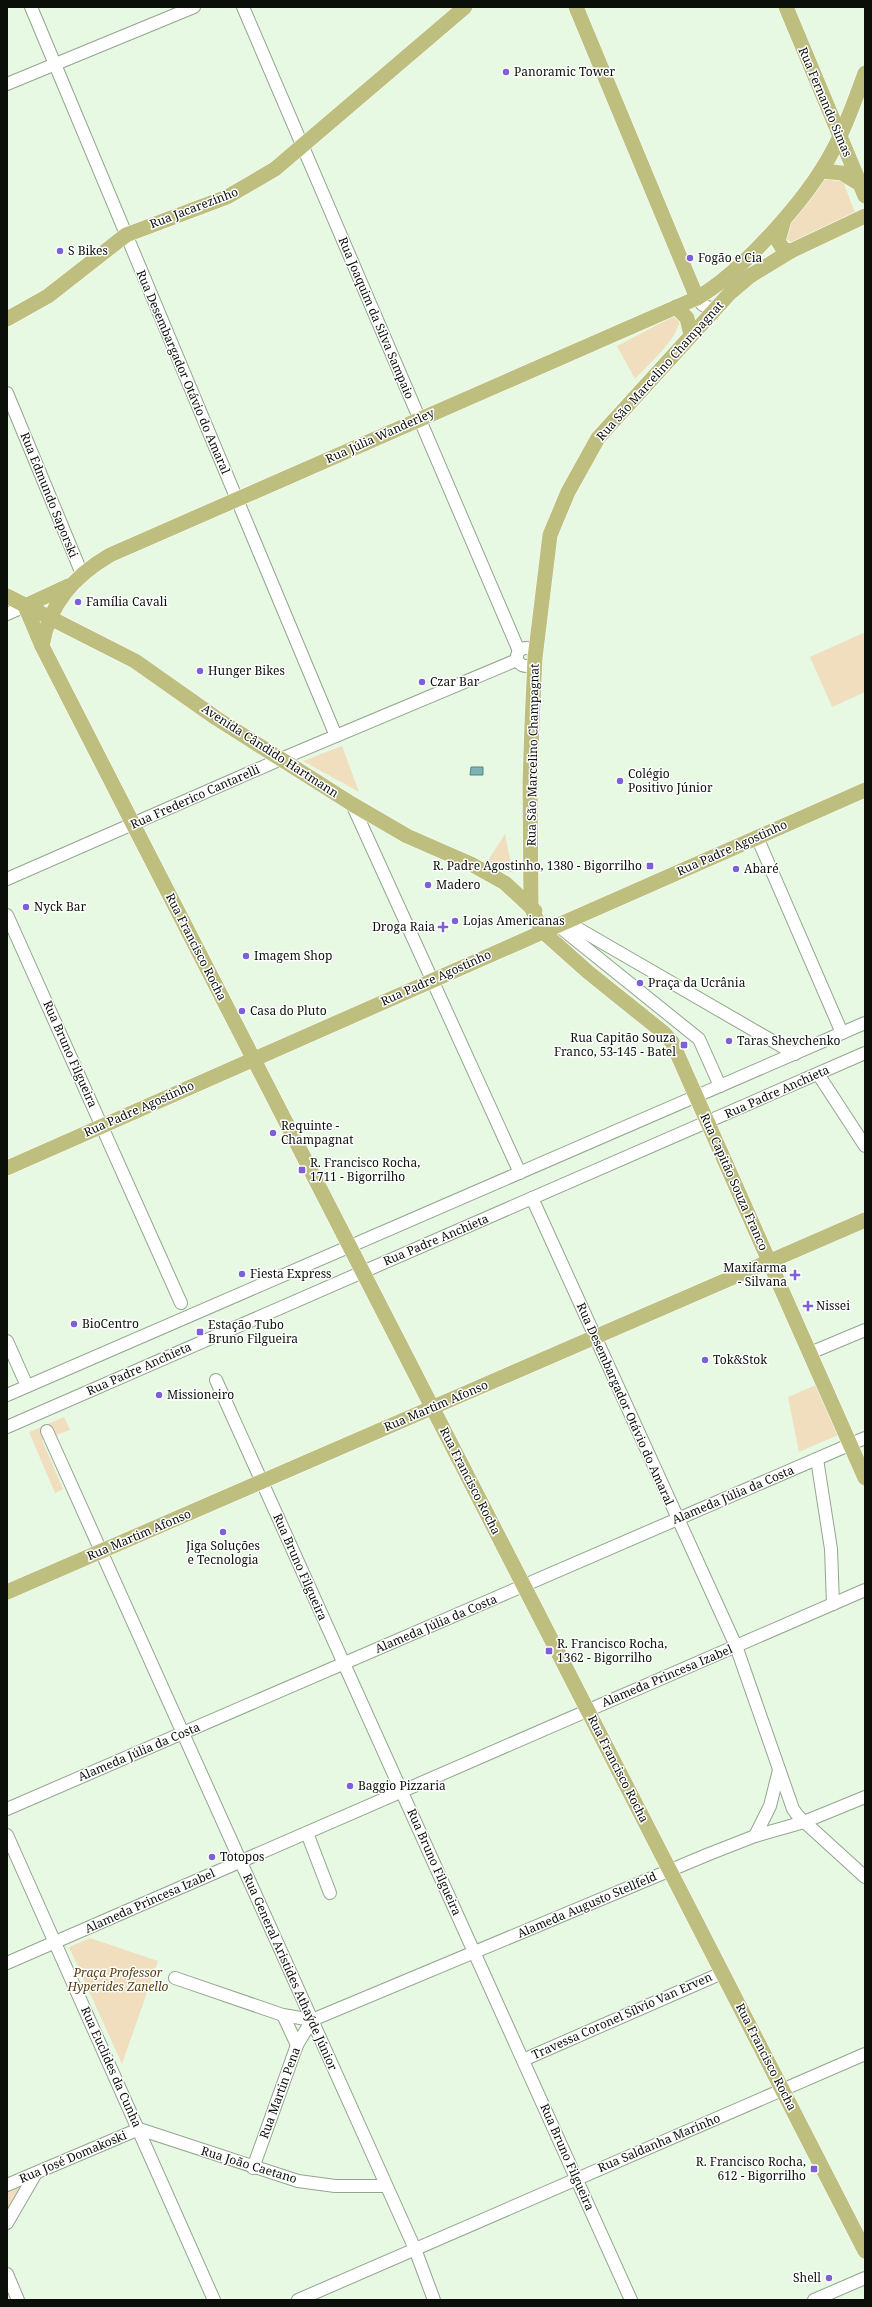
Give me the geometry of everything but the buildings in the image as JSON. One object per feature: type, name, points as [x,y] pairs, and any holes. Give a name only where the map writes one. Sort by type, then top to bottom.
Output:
[{"type":"main road","name":"Rua Jacarezinho","points":[[7,319],[48,296],[126,235],[210,204],[242,190],[275,169],[465,7]]},
{"type":"main road","points":[[576,7],[697,298]]},
{"type":"main road","name":"Rua Fernando Simas","points":[[786,7],[862,190]]},
{"type":"main road","name":"Rua São Marcelino Champagnat","points":[[697,298],[726,278],[786,215],[821,171],[840,137],[865,74]]},
{"type":"main road","points":[[826,104],[841,106],[855,99]]},
{"type":"main road","points":[[821,171],[842,173],[862,190]]},
{"type":"main road","points":[[786,215],[778,241],[782,249],[791,251],[865,216]]},
{"type":"main road","name":"Rua São Marcelino Champagnat","points":[[542,931],[531,907],[530,782],[535,658],[550,535],[568,492],[598,438],[740,283],[791,251]]},
{"type":"main road","name":"Rua Júlia Wanderley","points":[[49,618],[70,585],[82,574],[128,546],[697,298]]},
{"type":"main road","points":[[676,307],[687,318],[691,335]]},
{"type":"main road","name":"Rua Júlia Wanderley","points":[[25,606],[70,585]]},
{"type":"main road","name":"Avenida Cândido Hartmann","points":[[7,596],[135,661],[216,718],[352,804],[407,836],[491,874],[517,892],[531,907]]},
{"type":"main road","name":"Rua Francisco Rocha","points":[[25,606],[42,646],[865,2251]]},
{"type":"main road","points":[[42,646],[49,618]]},
{"type":"main road","name":"Rua Padre Agostinho","points":[[7,1168],[865,790]]},
{"type":"main road","points":[[531,907],[550,919],[561,923]]},
{"type":"main road","name":"Rua Capitão Souza Franco","points":[[542,931],[588,972],[667,1036],[673,1045],[865,1478]]},
{"type":"main road","name":"Rua Martim Afonso","points":[[7,1592],[865,1220]]},
{"type":"street","name":"Rua Desembargador Otávio do Amaral","points":[[31,7],[336,736]]},
{"type":"street","points":[[7,84],[194,7]]},
{"type":"street","name":"Rua Joaquim da Silva Sampaio","points":[[244,7],[518,656]]},
{"type":"street","points":[[697,298],[701,304],[707,308],[716,308]]},
{"type":"street","name":"Rua Edmundo Saporski","points":[[7,393],[82,574]]},
{"type":"street","name":"Rua Júlia Wanderley","points":[[7,614],[25,606]]},
{"type":"street","points":[[518,656],[520,665],[526,667],[532,664],[535,658]]},
{"type":"street","name":"Rua Frederico Cantarelli","points":[[7,879],[518,656]]},
{"type":"street","points":[[352,804],[520,1173]]},
{"type":"street","points":[[757,837],[842,1033]]},
{"type":"street","name":"Rua Bruno Filgueira","points":[[7,915],[182,1303]]},
{"type":"street","points":[[561,923],[795,1054]]},
{"type":"street","points":[[561,923],[699,1039],[720,1086]]},
{"type":"street","points":[[7,1395],[865,1023]]},
{"type":"street","name":"Rua Padre Anchieta","points":[[7,1427],[865,1053]]},
{"type":"street","points":[[818,1074],[865,1146]]},
{"type":"street","name":"Rua Desembargador Otávio do Amaral","points":[[532,1198],[736,1646],[793,1809],[804,1822],[865,1877]]},
{"type":"street","points":[[810,1354],[865,1330]]},
{"type":"street","points":[[7,1341],[27,1386]]},
{"type":"street","name":"Rua Bruno Filgueira","points":[[216,1380],[631,2300]]},
{"type":"street","name":"Rua General Aristides Athaýde Júnior","points":[[47,1431],[415,2249],[434,2300]]},
{"type":"street","name":"Alameda Júlia da Costa","points":[[7,1809],[865,1438]]},
{"type":"street","points":[[817,1459],[830,1542],[833,1604]]},
{"type":"street","name":"Alameda Princesa Izabel","points":[[7,1964],[865,1590]]},
{"type":"street","points":[[755,1836],[770,1806],[779,1770]]},
{"type":"street","name":"Alameda Augusto Stellfeld","points":[[312,2020],[670,1870],[755,1836],[804,1822],[865,1797]]},
{"type":"street","points":[[307,1833],[330,1893]]},
{"type":"street","name":"Rua Euclides da Cunha","points":[[7,1835],[214,2300]]},
{"type":"street","name":"Travessa Coronel Sílvio Van Erven","points":[[523,2060],[722,1973]]},
{"type":"street","points":[[175,1978],[283,2015],[312,2020]]},
{"type":"street","points":[[283,2015],[297,2045]]},
{"type":"street","name":"Rua Martin Pena","points":[[254,2168],[297,2045],[312,2020]]},
{"type":"street","name":"Rua Saldanha Marinho","points":[[298,2300],[865,2054]]},
{"type":"street","name":"Rua João Caetano","points":[[139,2129],[254,2168],[292,2179],[318,2184],[386,2186]]},
{"type":"street","name":"Rua José Domakoski","points":[[7,2185],[139,2129]]},
{"type":"street","points":[[7,2223],[36,2172]]},
{"type":"street","points":[[7,2274],[18,2300]]},
{"type":"street","points":[[814,2300],[865,2278]]},
{"type":"green space","points":[[835,160],[855,213],[792,243],[786,239],[789,223],[816,192]]},
{"type":"green space","points":[[678,314],[679,321],[677,329],[672,338],[635,379],[617,346]]},
{"type":"green space","points":[[863,633],[865,637],[865,692],[832,707],[810,657]]},
{"type":"green space","points":[[342,746],[359,792],[303,761]]},
{"type":"green space","points":[[505,834],[513,873],[487,862]]},
{"type":"green space","points":[[816,1385],[838,1435],[799,1452],[788,1397]]},
{"type":"green space","points":[[64,1417],[70,1430],[42,1440],[63,1489],[55,1493],[29,1432]]},
{"type":"green space","name":"Praça Professor Hyperides Zanello","points":[[90,1938],[158,1961],[122,2064],[69,1947]]},
{"type":"green space","points":[[22,2186],[7,2214],[7,2193]]},
{"type":"water","points":[[471,767],[483,767],[483,775],[470,775]]},
{"type":"place","name":"Panoramic Tower","points":[[506,72]]},
{"type":"place","name":"S Bikes","points":[[60,251]]},
{"type":"place","name":"Fogão e Cia","points":[[690,258]]},
{"type":"place","name":"Família Cavali","points":[[78,602]]},
{"type":"place","name":"Hunger Bikes","points":[[200,671]]},
{"type":"place","name":"Czar Bar","points":[[422,682]]},
{"type":"place","name":"Colégio Positivo Júnior","points":[[620,781]]},
{"type":"place","name":"R. Padre Agostinho, 1380 - Bigorrilho","points":[[650,866]]},
{"type":"place","name":"Abaré","points":[[736,869]]},
{"type":"place","name":"Madero","points":[[428,885]]},
{"type":"place","name":"Nyck Bar","points":[[26,907]]},
{"type":"place","name":"Lojas Americanas","points":[[455,921]]},
{"type":"place","name":"Droga Raia","points":[[443,927]]},
{"type":"place","name":"Imagem Shop","points":[[246,956]]},
{"type":"place","name":"Praça da Ucrânia","points":[[640,983]]},
{"type":"place","name":"Casa do Pluto","points":[[242,1011]]},
{"type":"place","name":"Taras Shevchenko","points":[[729,1041]]},
{"type":"place","name":"Rua Capitão Souza Franco, 53-145 - Batel","points":[[684,1045]]},
{"type":"place","name":"Requinte - Champagnat","points":[[273,1133]]},
{"type":"place","name":"R. Francisco Rocha, 1711 - Bigorrilho","points":[[302,1170]]},
{"type":"place","name":"Fiesta Express","points":[[242,1274]]},
{"type":"place","name":"Maxifarma - Silvana","points":[[795,1275]]},
{"type":"place","name":"Nissei","points":[[808,1306]]},
{"type":"place","name":"BioCentro","points":[[74,1324]]},
{"type":"place","name":"Estação Tubo Bruno Filgueira","points":[[200,1332]]},
{"type":"place","name":"Tok&Stok","points":[[705,1360]]},
{"type":"place","name":"Missioneiro","points":[[159,1395]]},
{"type":"place","name":"Jiga Soluções e Tecnologia","points":[[223,1532]]},
{"type":"place","name":"R. Francisco Rocha, 1362 - Bigorrilho","points":[[549,1651]]},
{"type":"place","name":"Baggio Pizzaria","points":[[350,1786]]},
{"type":"place","name":"Totopos","points":[[212,1857]]},
{"type":"place","name":"R. Francisco Rocha, 612 - Bigorrilho","points":[[814,2169]]},
{"type":"place","name":"Shell","points":[[829,2278]]}]
